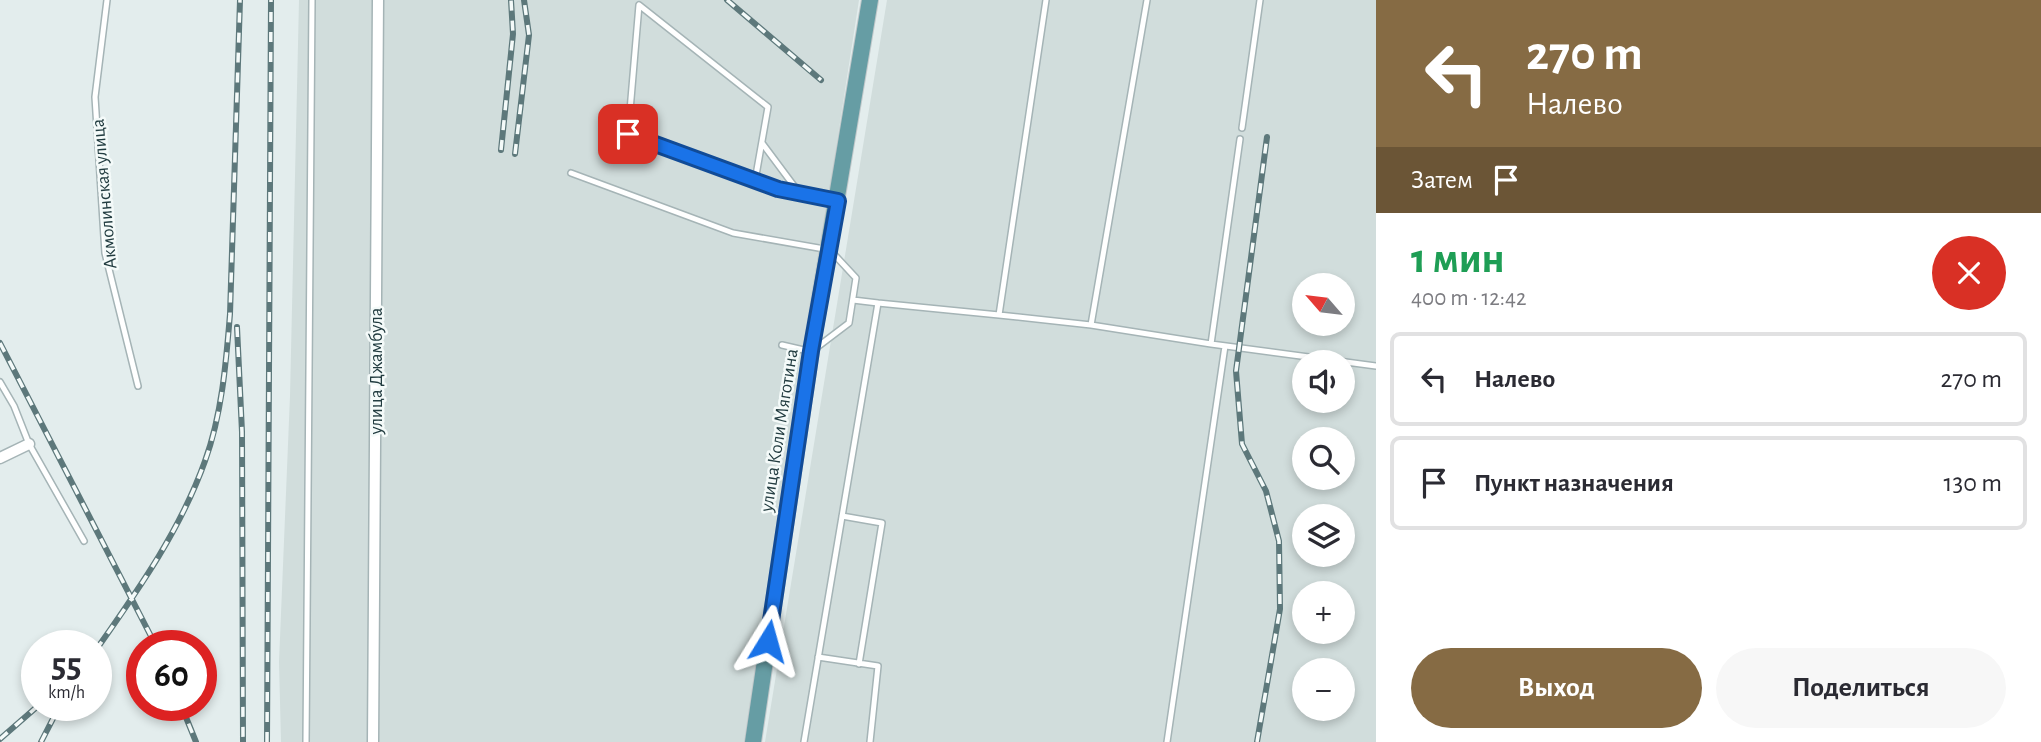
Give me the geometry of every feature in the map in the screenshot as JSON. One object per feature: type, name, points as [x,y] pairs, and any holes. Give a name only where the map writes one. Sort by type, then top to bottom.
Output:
[{"type":"main road","name":"улица Коли Мяготина","points":[[753,742],[811,351],[870,0]]},
{"type":"street","name":"улица Джамбула","points":[[373,742],[378,0]]},
{"type":"street","points":[[0,458],[29,444]]},
{"type":"lane","name":"Акмолинская улица","points":[[107,0],[95,97],[105,253],[138,386]]},
{"type":"lane","points":[[306,742],[312,0]]},
{"type":"lane","points":[[999,315],[1046,0]]},
{"type":"lane","points":[[1091,325],[1147,0]]},
{"type":"lane","points":[[1242,128],[1261,0]]},
{"type":"lane","points":[[755,181],[768,107],[639,5],[628,134],[755,181],[838,201]]},
{"type":"lane","points":[[1211,344],[1240,139]]},
{"type":"lane","points":[[761,142],[800,194]]},
{"type":"lane","points":[[571,173],[733,233],[830,250],[856,278],[849,323],[811,351],[782,345]]},
{"type":"lane","points":[[853,300],[1091,325],[1376,366]]},
{"type":"lane","points":[[804,742],[878,303]]},
{"type":"lane","points":[[1167,742],[1226,346]]},
{"type":"lane","points":[[0,382],[14,406],[29,444],[84,541]]},
{"type":"lane","points":[[842,516],[882,523],[859,664]]},
{"type":"lane","points":[[818,657],[878,666],[870,742]]},
{"type":"shaded area","points":[[299,0],[859,0],[744,742],[281,742],[279,662],[290,396]]},
{"type":"shaded area","points":[[887,0],[1376,0],[1376,742],[765,742]]},
{"type":"railway","points":[[110,630],[171,536],[195,487],[216,425],[230,314],[240,0]]},
{"type":"railway","points":[[267,742],[271,0]]},
{"type":"railway","points":[[501,150],[513,34],[511,0]]},
{"type":"railway","points":[[515,154],[529,35],[524,0]]},
{"type":"railway","points":[[727,0],[821,80]]},
{"type":"railway","points":[[1257,742],[1280,609],[1279,541],[1266,491],[1242,444],[1236,371],[1267,137]]},
{"type":"railway","points":[[237,327],[242,432],[243,742]]},
{"type":"railway","points":[[0,343],[148,630]]},
{"type":"railway","points":[[0,739],[21,721]]},
{"type":"railway","points":[[41,742],[52,721]]},
{"type":"railway","points":[[187,721],[196,742]]},
{"type":"route","points":[[628,134],[778,189],[838,201],[811,351],[768,641]]}]
